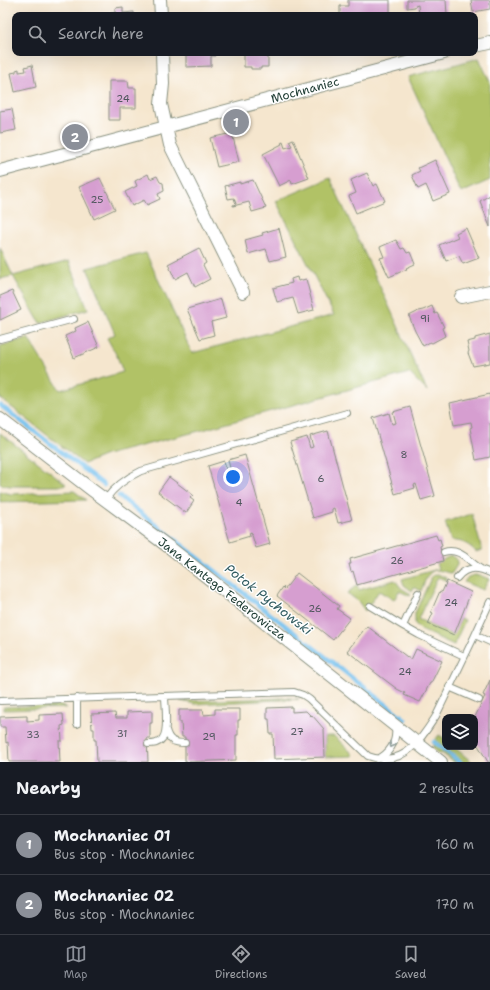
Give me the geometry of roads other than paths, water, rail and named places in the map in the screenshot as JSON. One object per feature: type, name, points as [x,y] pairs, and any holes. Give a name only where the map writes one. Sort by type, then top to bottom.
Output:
[{"type":"street","points":[[160,0],[160,12]]},
{"type":"street","points":[[478,45],[490,43]]},
{"type":"street","points":[[162,56],[163,84],[161,104],[170,145],[243,292]]},
{"type":"street","name":"Mochnaniec","points":[[0,171],[433,56]]},
{"type":"street","points":[[461,298],[490,291]]},
{"type":"street","name":"Jana Kantego Federowicza","points":[[0,419],[169,547],[441,762]]},
{"type":"lane","points":[[0,339],[74,319]]},
{"type":"lane","points":[[105,500],[115,487],[127,477],[141,471],[347,414]]},
{"type":"lane","points":[[444,552],[451,551],[459,553],[474,565],[490,573]]},
{"type":"lane","points":[[457,578],[460,574],[467,570],[481,568]]},
{"type":"lane","points":[[403,626],[418,593]]},
{"type":"lane","points":[[0,701],[282,692],[299,693],[309,699],[368,756],[388,759],[398,758],[417,743],[436,716],[490,602]]},
{"type":"lane","points":[[370,606],[419,636],[464,656]]},
{"type":"lane","points":[[475,635],[490,642]]},
{"type":"lane","points":[[450,687],[479,700]]},
{"type":"lane","points":[[164,696],[166,729],[168,737],[176,743],[185,743]]},
{"type":"lane","points":[[77,698],[77,724]]},
{"type":"lane","points":[[378,758],[388,752],[392,746],[396,737],[394,725]]},
{"type":"lane","points":[[148,744],[155,744],[163,739],[166,729]]},
{"type":"waterway","name":"Potok Pychowski","points":[[0,405],[104,485]]},
{"type":"waterway","name":"Potok Pychowski","points":[[119,496],[405,719]]},
{"type":"waterway","name":"Potok Pychowski","points":[[434,742],[460,762]]},
{"type":"place","name":"Mochnaniec 01","points":[[236,122]]},
{"type":"place","name":"Mochnaniec 02","points":[[75,137]]}]
